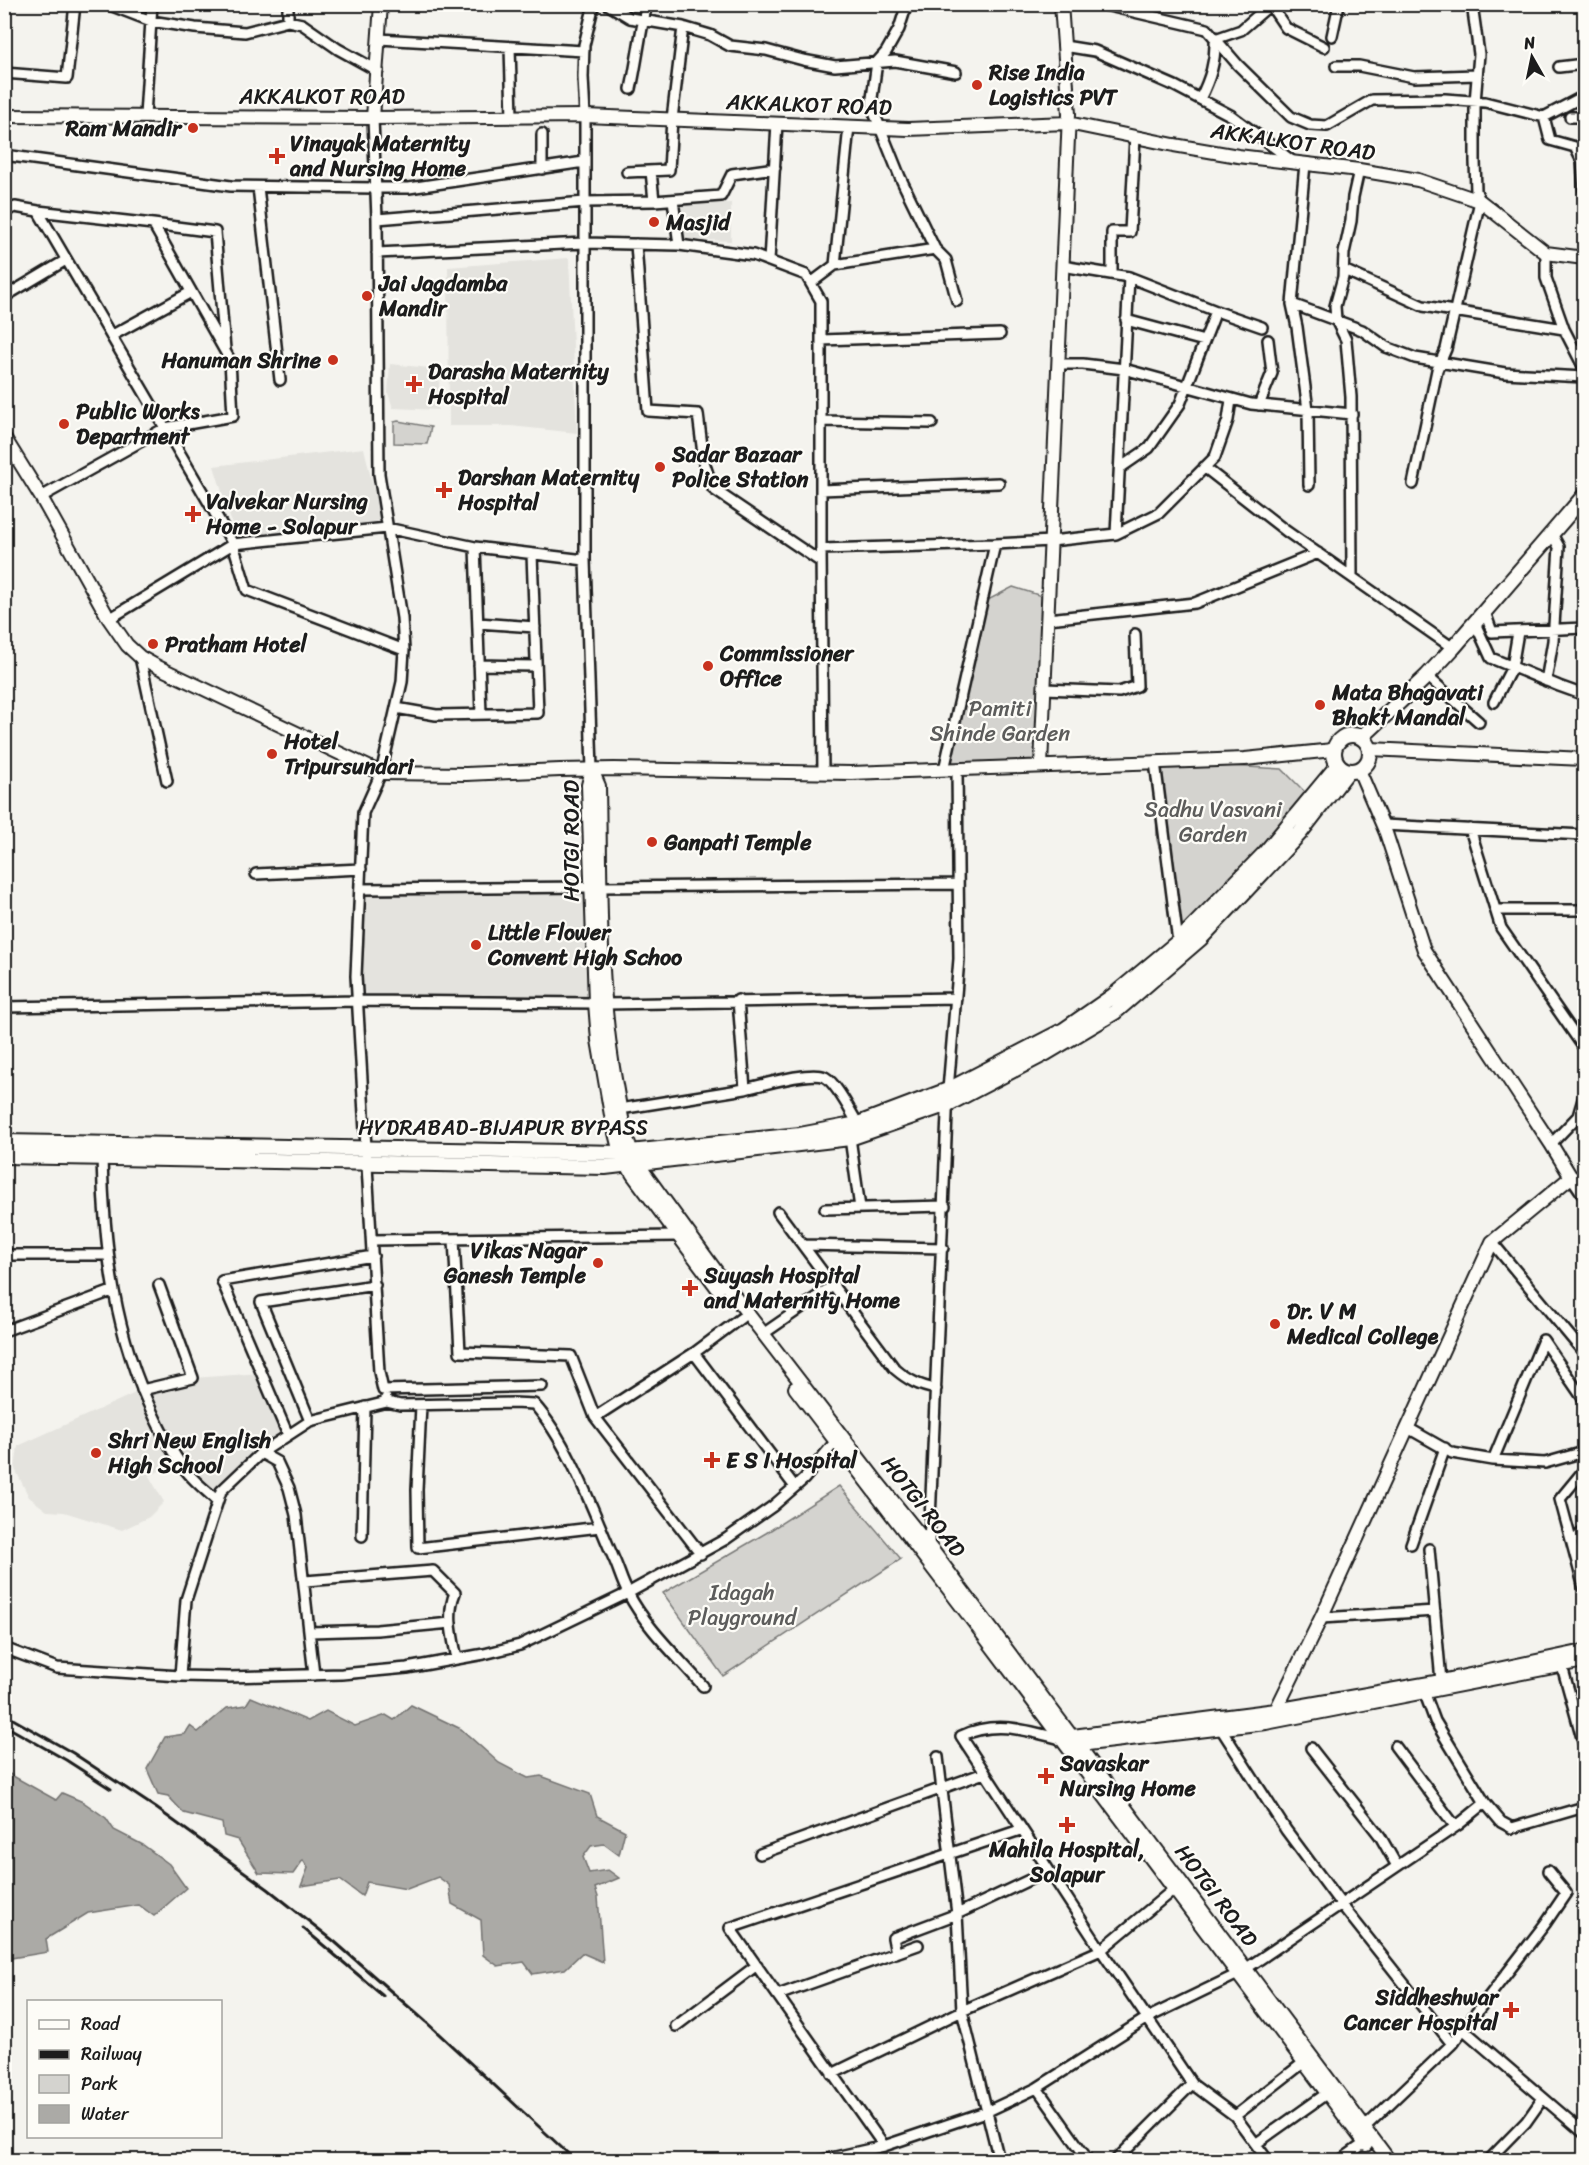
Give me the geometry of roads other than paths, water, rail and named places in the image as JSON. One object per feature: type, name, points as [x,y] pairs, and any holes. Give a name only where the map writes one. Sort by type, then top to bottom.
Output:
[{"type":"main road","points":[[373,118],[381,4]]},
{"type":"main road","points":[[1041,766],[1068,123],[1061,4]]},
{"type":"main road","name":"AKKALKOT ROAD","points":[[4,116],[373,118],[585,116],[908,129],[1068,123],[1238,156],[1359,170],[1418,180],[1480,201],[1546,253]]},
{"type":"main road","points":[[1546,253],[1584,258]]},
{"type":"main road","points":[[4,437],[41,497],[109,619],[127,645],[140,657],[381,773],[466,774],[592,770],[824,773],[957,770],[1245,759],[1333,750]]},
{"type":"main road","points":[[4,1156],[366,1155],[605,1167],[850,1138],[1046,1053],[1115,1012],[1200,939],[1300,833],[1348,769],[1368,761],[1366,743],[1485,612],[1584,496]]},
{"type":"main road","points":[[1276,1710],[1322,1618],[1492,1242],[1571,1177],[1424,951],[1383,825],[1348,769],[1333,756],[1333,750],[1335,744],[1344,736],[1357,735],[1366,743],[1584,759]]},
{"type":"main road","name":"HYDRABAD-BIJAPUR BYPASS","points":[[4,1142],[366,1155],[626,1152],[800,1135],[858,1124],[948,1097],[1064,1030],[1113,996],[1178,942],[1348,769]]},
{"type":"main road","name":"HOTGI ROAD","points":[[592,770],[599,786],[596,887],[602,1063],[626,1152],[632,1165],[678,1236],[835,1442],[1069,1741],[1242,1971],[1326,2094],[1362,2135],[1389,2160]]},
{"type":"main road","name":"HOTGI ROAD","points":[[600,1004],[626,1152]]},
{"type":"main road","name":"HOTGI ROAD","points":[[632,1165],[875,1479],[929,1545],[1174,1889],[1289,2029],[1378,2160]]},
{"type":"main road","points":[[1069,1741],[1218,1724],[1266,1723],[1423,1688],[1560,1661],[1584,1651]]},
{"type":"main road","points":[[1218,1724],[1276,1710],[1423,1688],[1441,1681],[1560,1661],[1584,1661]]},
{"type":"street","points":[[4,74],[67,78],[75,4]]},
{"type":"street","points":[[106,4],[151,21],[195,28],[245,32],[288,21],[302,24],[338,49],[378,71]]},
{"type":"street","points":[[145,116],[152,4]]},
{"type":"street","points":[[288,4],[288,21]]},
{"type":"street","points":[[592,770],[585,560],[585,116],[583,77],[584,51],[594,4]]},
{"type":"street","points":[[608,4],[630,18],[683,27],[710,35],[730,46],[766,50],[835,66],[895,61],[956,72]]},
{"type":"street","points":[[631,89],[647,4]]},
{"type":"street","points":[[908,4],[899,29],[878,62],[872,98],[873,110],[900,177],[935,249],[946,260],[957,301]]},
{"type":"street","points":[[1100,4],[1207,29],[1238,65],[1291,117],[1310,125],[1327,126],[1372,100],[1445,99],[1520,110],[1544,117],[1584,96]]},
{"type":"street","points":[[1332,36],[1339,4]]},
{"type":"street","points":[[1413,484],[1439,362],[1446,349],[1480,201],[1476,191],[1475,102],[1479,54],[1472,4]]},
{"type":"street","points":[[1580,4],[1584,5]]},
{"type":"street","points":[[1215,39],[1241,30],[1271,5],[1286,28],[1324,47]]},
{"type":"street","points":[[627,171],[669,170],[672,119],[683,27]]},
{"type":"street","points":[[379,39],[584,51]]},
{"type":"street","points":[[1200,99],[1216,57],[1215,39]]},
{"type":"street","points":[[1064,46],[1095,51],[1130,65],[1200,99],[1232,116],[1300,163],[1292,304],[1308,410],[1309,485]]},
{"type":"street","points":[[510,47],[512,117]]},
{"type":"street","points":[[1559,67],[1584,64]]},
{"type":"street","points":[[1336,66],[1359,66],[1414,77],[1478,75]]},
{"type":"street","points":[[1544,117],[1550,140],[1575,147],[1582,161],[1584,191]]},
{"type":"street","points":[[1570,117],[1584,117]]},
{"type":"street","points":[[373,118],[377,219],[379,474],[402,618],[404,650],[402,682],[381,773],[363,813],[356,976],[380,1372],[387,1402]]},
{"type":"street","points":[[770,261],[777,123]]},
{"type":"street","points":[[835,265],[849,126]]},
{"type":"street","points":[[542,134],[542,168]]},
{"type":"street","points":[[1112,273],[1112,232],[1130,232],[1135,137]]},
{"type":"street","points":[[4,155],[231,186],[258,187],[409,188],[584,162]]},
{"type":"street","points":[[377,219],[585,202],[654,201],[722,196],[732,174],[775,168]]},
{"type":"street","points":[[1352,576],[1352,414],[1346,340],[1336,320],[1335,306],[1344,270],[1353,197],[1359,170]]},
{"type":"street","points":[[651,171],[654,201]]},
{"type":"street","points":[[258,187],[280,380]]},
{"type":"street","points":[[673,200],[679,245]]},
{"type":"street","points":[[4,212],[15,207],[215,232],[225,352]]},
{"type":"street","points":[[38,211],[233,544],[247,590],[404,650]]},
{"type":"street","points":[[41,497],[165,428],[233,416],[230,360],[153,224]]},
{"type":"street","points":[[377,253],[584,243],[679,245],[753,255],[806,275],[820,302],[824,773]]},
{"type":"street","points":[[636,244],[648,411],[698,414],[704,462],[713,489],[821,562]]},
{"type":"street","points":[[811,283],[835,265],[935,249]]},
{"type":"street","points":[[1546,253],[1546,279],[1564,329],[1584,368]]},
{"type":"street","points":[[4,297],[66,260]]},
{"type":"street","points":[[1062,266],[1129,277],[1262,327]]},
{"type":"street","points":[[1344,270],[1423,306],[1564,329]]},
{"type":"street","points":[[1116,534],[1129,277]]},
{"type":"street","points":[[111,336],[191,292]]},
{"type":"street","points":[[1292,304],[1362,330],[1386,347],[1415,358],[1505,373],[1584,377]]},
{"type":"street","points":[[1120,468],[1149,448],[1180,404],[1216,311]]},
{"type":"street","points":[[1126,320],[1204,341]]},
{"type":"street","points":[[821,340],[1000,334]]},
{"type":"street","points":[[1259,405],[1272,373],[1268,340]]},
{"type":"street","points":[[1058,364],[1083,364],[1124,369],[1231,400],[1259,405],[1352,414]]},
{"type":"street","points":[[821,549],[995,544],[1116,534],[1159,513],[1215,457],[1228,420],[1231,400]]},
{"type":"street","points":[[821,421],[932,423]]},
{"type":"street","points":[[1204,467],[1286,531],[1453,648]]},
{"type":"street","points":[[821,490],[999,483]]},
{"type":"street","points":[[109,619],[233,544],[387,528],[476,547],[585,560]]},
{"type":"street","points":[[1546,681],[1554,630],[1559,547],[1552,534]]},
{"type":"street","points":[[944,770],[995,544]]},
{"type":"street","points":[[476,547],[481,714]]},
{"type":"street","points":[[1048,619],[1195,603],[1318,553]]},
{"type":"street","points":[[396,708],[436,715],[538,714],[532,554]]},
{"type":"street","points":[[1485,612],[1492,632],[1584,628]]},
{"type":"street","points":[[478,623],[535,627]]},
{"type":"street","points":[[1475,623],[1491,658],[1584,695]]},
{"type":"street","points":[[1494,702],[1512,667],[1518,632]]},
{"type":"street","points":[[1044,689],[1119,692],[1137,686],[1135,634]]},
{"type":"street","points":[[140,657],[167,781]]},
{"type":"street","points":[[479,664],[536,666]]},
{"type":"street","points":[[1427,676],[1479,722]]},
{"type":"street","points":[[1155,762],[1178,942]]},
{"type":"street","points":[[929,1545],[948,1097],[958,959],[957,770]]},
{"type":"street","points":[[1383,825],[1584,835]]},
{"type":"street","points":[[1470,829],[1501,928],[1584,1048]]},
{"type":"street","points":[[256,874],[361,869]]},
{"type":"street","points":[[360,889],[958,884]]},
{"type":"street","points":[[1496,910],[1584,910]]},
{"type":"street","points":[[4,1007],[358,1001],[600,1004],[956,998]]},
{"type":"street","points":[[738,1000],[745,1089]]},
{"type":"street","points":[[620,1109],[745,1089],[804,1076],[818,1076],[825,1078],[833,1085],[858,1124]]},
{"type":"street","points":[[1551,1144],[1578,1116],[1584,1096]]},
{"type":"street","points":[[850,1138],[861,1208]]},
{"type":"street","points":[[102,1156],[104,1220],[112,1291],[125,1342],[142,1390],[165,1438],[188,1473],[217,1501]]},
{"type":"street","points":[[1571,1177],[1584,1177]]},
{"type":"street","points":[[1571,1177],[1584,1196]]},
{"type":"street","points":[[825,1209],[945,1206]]},
{"type":"street","points":[[777,1212],[895,1369],[907,1379],[924,1387],[936,1389]]},
{"type":"street","points":[[372,1240],[678,1236]]},
{"type":"street","points":[[454,1239],[460,1352],[571,1356],[595,1417],[702,1554]]},
{"type":"street","points":[[1492,1242],[1584,1353]]},
{"type":"street","points":[[803,1245],[943,1248]]},
{"type":"street","points":[[4,1255],[108,1255]]},
{"type":"street","points":[[288,1435],[222,1281],[373,1256]]},
{"type":"street","points":[[142,1390],[193,1378],[159,1285]]},
{"type":"street","points":[[310,1420],[261,1302],[375,1286]]},
{"type":"street","points":[[763,1334],[834,1286]]},
{"type":"street","points":[[4,1331],[112,1291]]},
{"type":"street","points":[[595,1417],[694,1353],[741,1318]]},
{"type":"street","points":[[1493,1460],[1544,1340],[1584,1400]]},
{"type":"street","points":[[694,1353],[795,1487]]},
{"type":"street","points":[[383,1390],[542,1386]]},
{"type":"street","points":[[180,1676],[186,1600],[217,1501],[221,1491],[261,1453],[310,1420],[387,1402],[400,1405],[513,1402],[534,1404],[544,1414],[560,1442],[600,1527],[628,1593],[643,1617],[703,1686]]},
{"type":"street","points":[[421,1405],[417,1490],[418,1548],[600,1527]]},
{"type":"street","points":[[362,1536],[365,1407]]},
{"type":"street","points":[[1408,1428],[1452,1453],[1493,1460],[1545,1463],[1584,1452]]},
{"type":"street","points":[[4,1648],[57,1668],[230,1677],[314,1675],[407,1668],[520,1645],[702,1554],[773,1506],[795,1487],[835,1442]]},
{"type":"street","points":[[1411,1544],[1445,1448]]},
{"type":"street","points":[[261,1453],[277,1462],[289,1488],[296,1515],[314,1675]]},
{"type":"street","points":[[1584,1470],[1560,1499],[1584,1588]]},
{"type":"street","points":[[1572,1542],[1584,1531]]},
{"type":"street","points":[[1429,1549],[1441,1681]]},
{"type":"street","points":[[305,1581],[433,1571],[455,1593],[450,1603],[457,1659]]},
{"type":"street","points":[[1322,1618],[1435,1611]]},
{"type":"street","points":[[310,1632],[451,1623]]},
{"type":"street","points":[[1560,1661],[1584,1745]]},
{"type":"street","points":[[1423,1688],[1435,1721],[1485,1803],[1501,1822],[1512,1828],[1584,1807]]},
{"type":"street","points":[[1218,1724],[1286,1830],[1341,1904],[1452,2044]]},
{"type":"street","points":[[1069,1741],[1026,1730],[1001,1727],[977,1729],[961,1737],[1020,1830],[1192,2084],[1235,2116],[1257,2143],[1266,2158],[1263,2160]]},
{"type":"street","points":[[1395,1746],[1455,1826]]},
{"type":"street","points":[[1311,1748],[1380,1836],[1397,1866]]},
{"type":"street","points":[[938,1757],[957,1914],[962,2011],[999,2160]]},
{"type":"street","points":[[760,1854],[984,1773]]},
{"type":"street","points":[[822,2160],[884,2146],[988,2111],[1037,2088],[1147,2019],[1242,1971],[1455,1826],[1485,1803]]},
{"type":"street","points":[[884,2146],[730,1928],[1020,1830]]},
{"type":"street","points":[[897,1953],[893,1938],[957,1914],[1048,1871]]},
{"type":"street","points":[[1341,2160],[1362,2135],[1452,2044],[1545,1924],[1566,1893],[1548,1871]]},
{"type":"street","points":[[832,2074],[962,2011],[1101,1950],[1174,1889]]},
{"type":"street","points":[[778,1995],[918,1945]]},
{"type":"street","points":[[676,2026],[757,1965]]},
{"type":"street","points":[[1464,2030],[1584,2133]]},
{"type":"street","points":[[1235,2116],[1303,2063]]},
{"type":"street","points":[[1116,2160],[1192,2084]]},
{"type":"street","points":[[1037,2088],[1088,2160]]},
{"type":"street","points":[[1257,2143],[1326,2094]]},
{"type":"street","points":[[1489,2160],[1526,2122],[1543,2098]]},
{"type":"water","points":[[251,1697],[308,1721],[326,1711],[355,1726],[386,1715],[394,1720],[411,1705],[461,1729],[499,1763],[528,1778],[541,1776],[590,1794],[597,1816],[625,1831],[619,1855],[604,1844],[591,1846],[583,1857],[589,1873],[608,1870],[619,1878],[595,1888],[598,1897],[603,1962],[582,1953],[565,1969],[533,1974],[524,1962],[498,1966],[483,1955],[481,1920],[452,1904],[449,1885],[438,1877],[407,1889],[367,1882],[362,1896],[340,1880],[301,1886],[308,1868],[303,1860],[293,1874],[259,1873],[238,1840],[224,1836],[222,1823],[184,1813],[168,1796],[158,1794],[147,1769],[165,1737],[185,1734],[190,1726],[198,1732],[227,1708],[246,1705]]},
{"type":"water","points":[[4,1771],[56,1800],[62,1793],[83,1802],[106,1818],[114,1830],[143,1845],[169,1864],[186,1888],[154,1916],[139,1905],[88,1913],[46,1939],[48,1952],[5,1959]]},
{"type":"railway","points":[[4,1714],[73,1753],[156,1808],[268,1889],[335,1942],[426,2022],[575,2160]]},
{"type":"railway","points":[[4,1725],[111,1789]]},
{"type":"railway","points":[[303,1928],[383,1996]]},
{"type":"place","name":"Rise India Logistics PVT","points":[[977,85]]},
{"type":"place","name":"Ram Mandir","points":[[193,128]]},
{"type":"place","name":"Vinayak Maternity and Nursing Home","points":[[277,156]]},
{"type":"place","name":"Masjid","points":[[654,222]]},
{"type":"place","name":"Jai Jagdamba Mandir","points":[[367,296]]},
{"type":"place","name":"Hanuman Shrine","points":[[333,360]]},
{"type":"place","name":"Darasha Maternity Hospital","points":[[414,384]]},
{"type":"place","name":"Public Works Department","points":[[64,424]]},
{"type":"place","name":"Sadar Bazaar Police Station","points":[[660,467]]},
{"type":"place","name":"Darshan Maternity Hospital","points":[[444,490]]},
{"type":"place","name":"Valvekar Nursing Home - Solapur","points":[[193,514]]},
{"type":"place","name":"Pratham Hotel","points":[[153,644]]},
{"type":"place","name":"Commissioner Office","points":[[708,666]]},
{"type":"place","name":"Mata Bhagavati Bhakt Mandal","points":[[1320,705]]},
{"type":"place","name":"Hotel Tripursundari","points":[[272,754]]},
{"type":"place","name":"Ganpati Temple","points":[[652,842]]},
{"type":"place","name":"Little Flower Convent High Schoo","points":[[476,945]]},
{"type":"place","name":"Vikas Nagar Ganesh Temple","points":[[598,1263]]},
{"type":"place","name":"Suyash Hospital and Maternity Home","points":[[690,1288]]},
{"type":"place","name":"Dr. V M Medical College","points":[[1275,1324]]},
{"type":"place","name":"Shri New English High School","points":[[96,1453]]},
{"type":"place","name":"E S I Hospital","points":[[712,1460]]},
{"type":"place","name":"Savaskar Nursing Home","points":[[1046,1776]]},
{"type":"place","name":"Mahila Hospital, Solapur","points":[[1067,1825]]},
{"type":"place","name":"Siddheshwar Cancer Hospital","points":[[1511,2010]]},
{"type":"park label","name":"Pamiti Shinde Garden","points":[[1000,720]]},
{"type":"park label","name":"Sadhu Vasvani Garden","points":[[1213,822]]},
{"type":"park label","name":"Idagah Playground","points":[[742,1604]]}]
